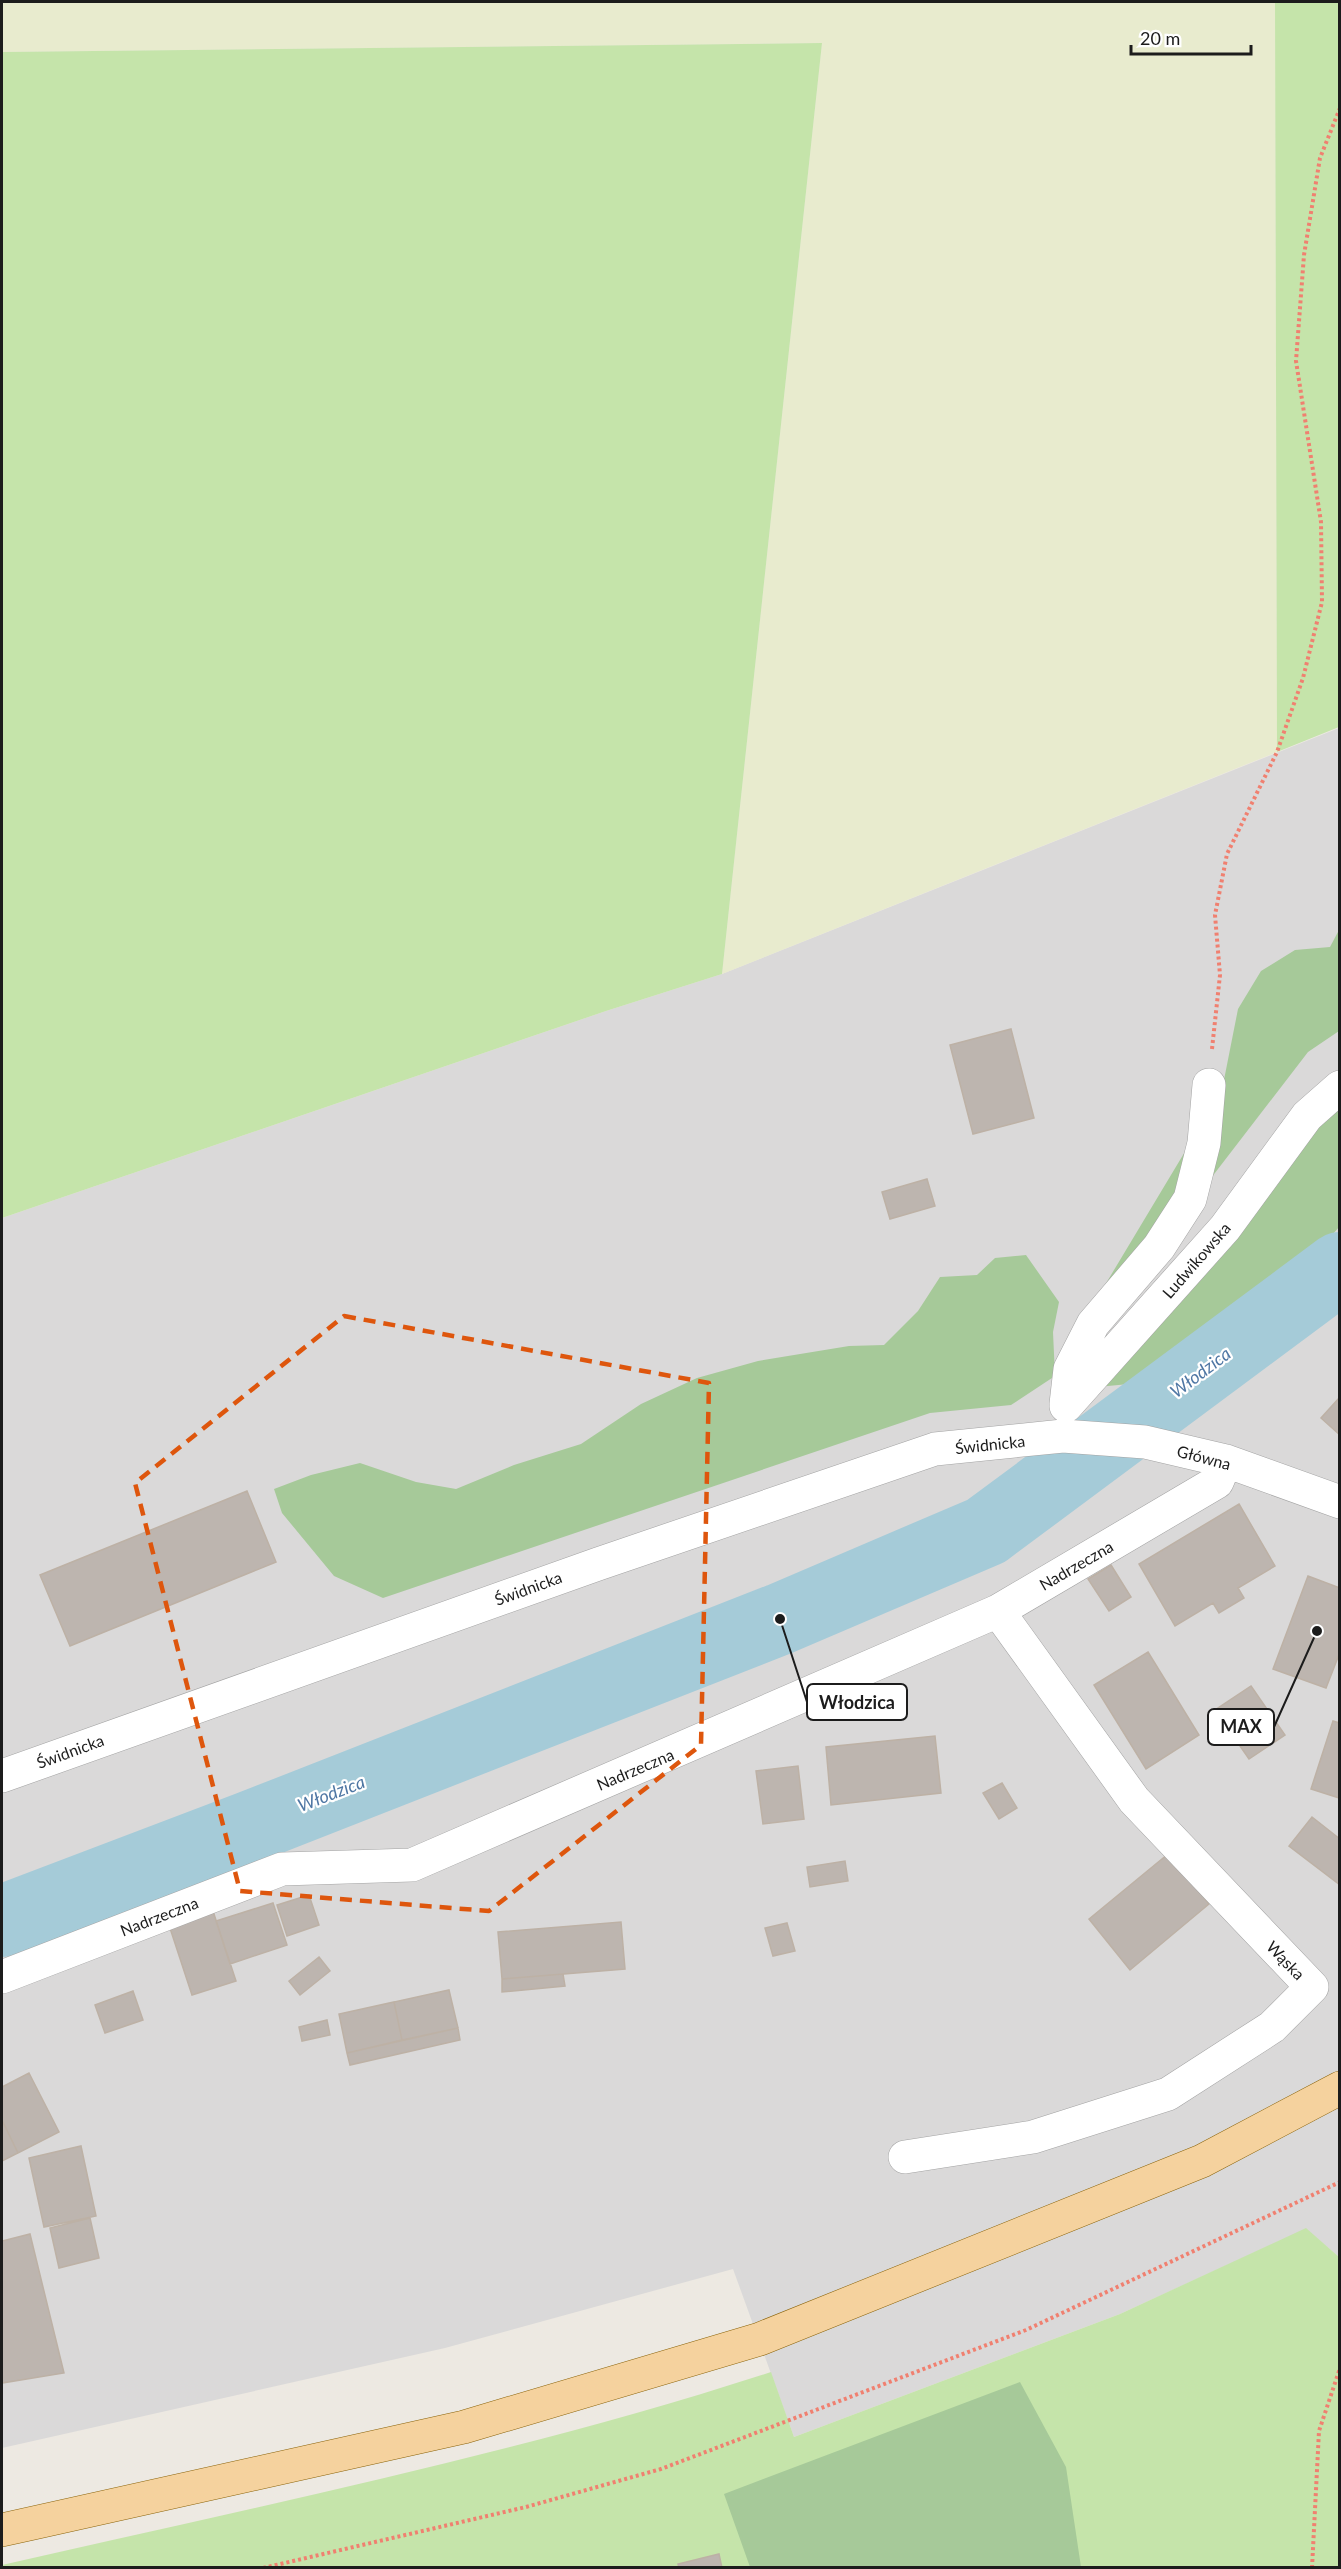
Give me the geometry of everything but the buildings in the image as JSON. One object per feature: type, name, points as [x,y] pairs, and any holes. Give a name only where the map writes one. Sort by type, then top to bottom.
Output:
[{"type":"main road","points":[[2,2530],[464,2427],[760,2339],[1202,2161],[1340,2088]]},
{"type":"street","points":[[1069,1426],[1070,1369],[1093,1324],[1159,1247],[1190,1199],[1204,1143],[1209,1085]]},
{"type":"street","name":"Ludwikowska","points":[[1069,1426],[1225,1228],[1307,1116],[1340,1087]]},
{"type":"street","name":"Główna","points":[[1069,1426],[1226,1461],[1340,1502]]},
{"type":"street","name":"Świdnicka","points":[[2,1776],[586,1568],[935,1449],[1069,1426]]},
{"type":"street","name":"Nadrzeczna","points":[[2,1977],[282,1869],[412,1865],[998,1611],[1217,1482],[1226,1461]]},
{"type":"street","name":"Wąska","points":[[905,2157],[1033,2137],[1168,2094],[1272,2027],[1312,1988],[1134,1800],[998,1611]]},
{"type":"path","points":[[1209,1085],[1220,975],[1215,915],[1227,854],[1277,752],[1303,678],[1322,602],[1321,522],[1296,361],[1304,255],[1320,158],[1340,108]]},
{"type":"path","points":[[263,2568],[526,2506],[661,2469],[1026,2330],[1340,2182]]},
{"type":"path","points":[[1311,2568],[1319,2431],[1340,2368]]},
{"type":"highlighted area","points":[[344,1316],[709,1383],[701,1745],[489,1911],[240,1891],[135,1483]]},
{"type":"shaded area","points":[[1339,728],[1339,2257],[1306,2229],[1120,2314],[794,2437],[733,2269],[445,2348],[2,2448],[2,1218],[606,1011],[722,974]]},
{"type":"green space","points":[[2,2],[1275,2],[1277,752],[722,974],[822,43],[2,52]]},
{"type":"green space","points":[[1275,2],[1340,2],[1339,727],[1277,752]]},
{"type":"green space","points":[[822,43],[722,974],[606,1011],[2,1218],[2,52]]},
{"type":"green space","points":[[1339,930],[1339,1031],[1308,1052],[1085,1342],[1084,1320],[1222,1090],[1238,1009],[1261,971],[1295,950],[1330,947]]},
{"type":"green space","points":[[1339,1079],[1339,1227],[1333,1234],[1140,1383],[1097,1387]]},
{"type":"green space","points":[[1026,1255],[1059,1302],[1053,1332],[1055,1376],[1011,1405],[930,1413],[383,1598],[334,1576],[282,1513],[274,1489],[311,1475],[360,1463],[416,1482],[456,1489],[514,1465],[581,1444],[641,1404],[697,1378],[758,1361],[849,1346],[884,1345],[918,1311],[940,1277],[977,1275],[995,1258]]},
{"type":"green space","points":[[1306,2228],[1339,2257],[1339,2567],[2,2568],[2,2565],[485,2454],[771,2372],[794,2437],[1120,2314]]},
{"type":"green space","points":[[1020,2382],[1066,2467],[1081,2567],[750,2567],[724,2494]]},
{"type":"waterway","name":"Włodzica","points":[[2,1921],[247,1828],[780,1619],[986,1531],[1340,1268]]},
{"type":"place","name":"Włodzica","points":[[780,1619]]},
{"type":"place","name":"MAX","points":[[1317,1631]]}]
